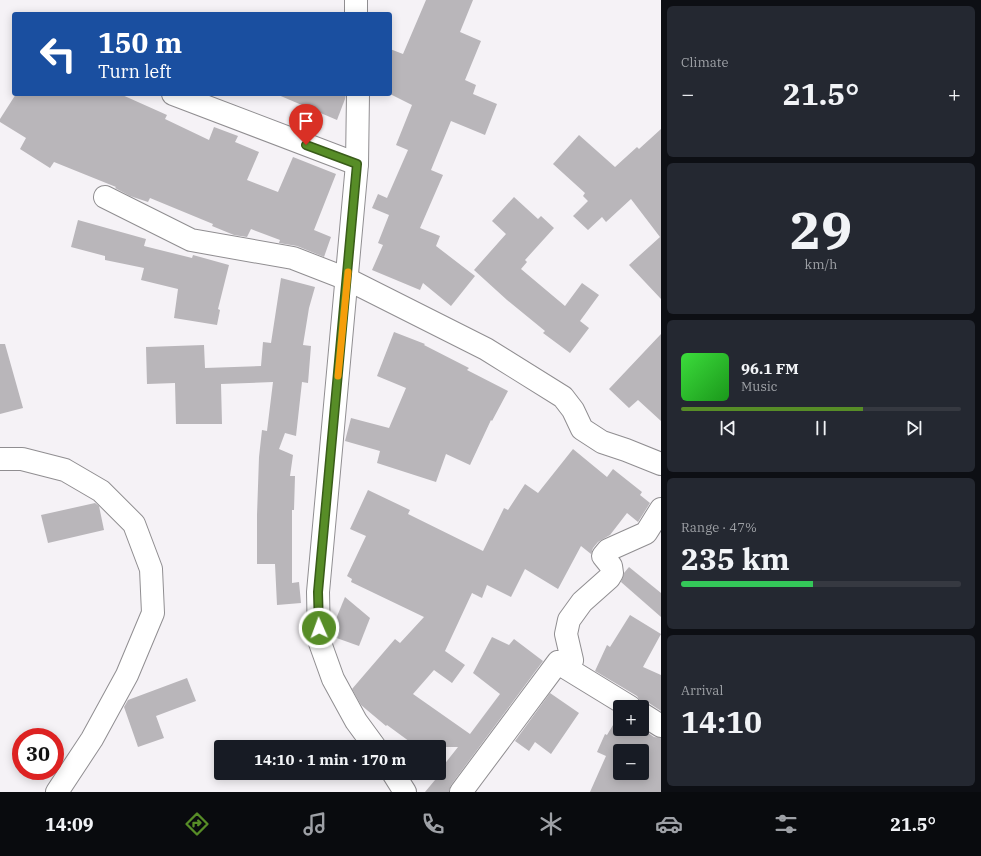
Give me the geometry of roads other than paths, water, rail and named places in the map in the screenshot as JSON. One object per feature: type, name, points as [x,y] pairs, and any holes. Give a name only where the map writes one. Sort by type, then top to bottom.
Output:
[{"type":"street","points":[[356,0],[356,12]]},
{"type":"street","points":[[178,96],[357,164]]},
{"type":"street","points":[[358,96],[357,164],[318,592],[319,640],[333,679],[356,721],[370,740]]},
{"type":"street","points":[[105,197],[191,240],[293,258],[347,279],[486,349],[563,398],[573,410],[582,428],[602,442],[661,464]]},
{"type":"street","points":[[0,459],[22,459],[65,470],[101,491],[134,524],[151,569],[153,614],[127,676],[92,739],[56,792]]},
{"type":"street","points":[[563,666],[572,660],[566,634],[569,620],[582,602],[609,578],[612,573],[611,566],[603,556],[608,550],[646,533],[661,509]]},
{"type":"street","points":[[461,792],[558,662],[619,700]]},
{"type":"street","points":[[649,718],[661,726]]},
{"type":"street","points":[[398,780],[406,792]]}]
